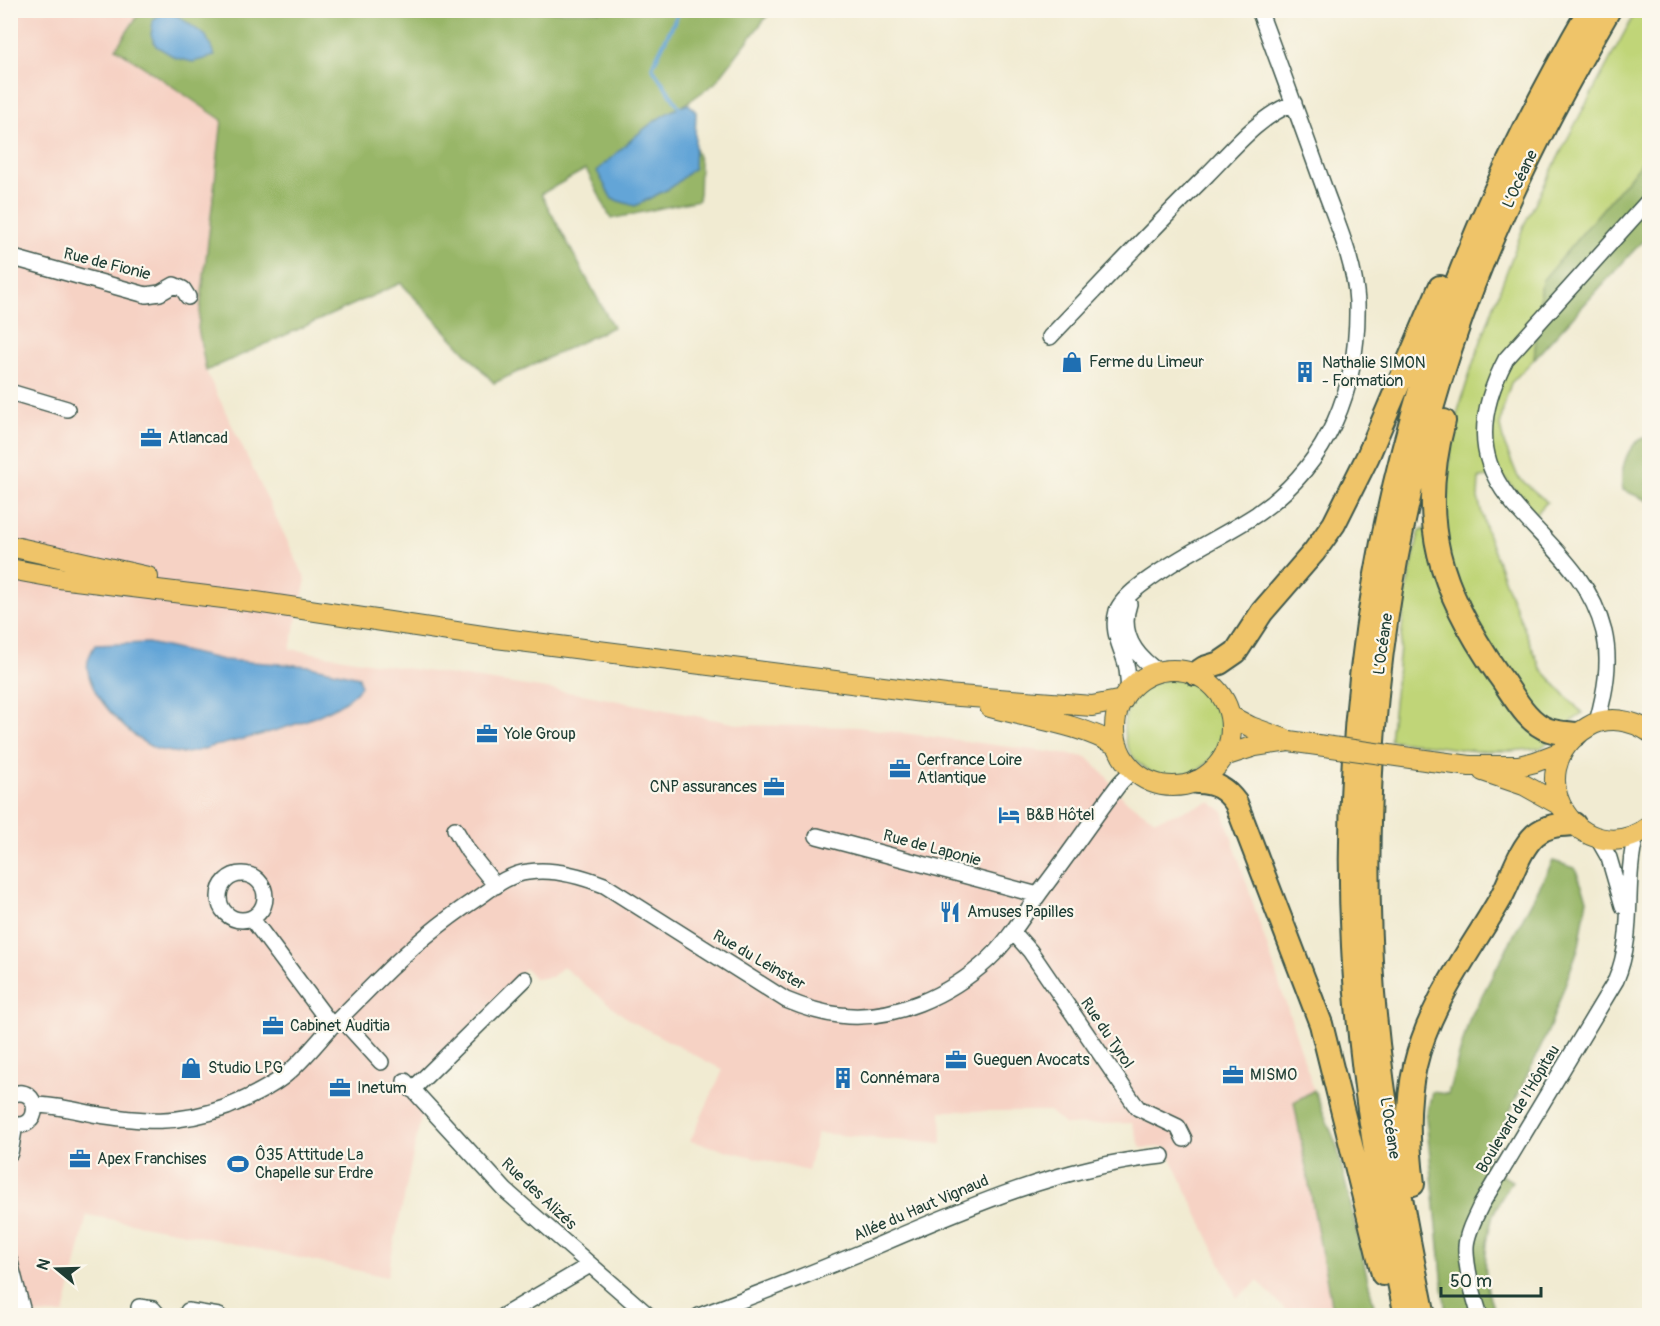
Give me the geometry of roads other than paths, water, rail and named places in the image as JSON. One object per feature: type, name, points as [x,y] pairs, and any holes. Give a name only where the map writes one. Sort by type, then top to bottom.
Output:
[{"type":"highway","name":"L’Océane","points":[[1406,1316],[1376,1159],[1356,999],[1352,936],[1350,853],[1356,727],[1364,653],[1374,586],[1400,464],[1435,343],[1497,184],[1588,10]]},
{"type":"highway","name":"L’Océane","points":[[1424,1316],[1392,1145],[1374,996],[1368,896],[1370,784],[1379,669],[1404,522],[1428,425],[1468,300],[1524,168],[1570,78],[1609,10]]},
{"type":"highway","points":[[1195,674],[1204,668],[1220,663],[1236,652],[1263,612],[1314,552],[1334,524],[1368,456],[1476,207],[1497,184]]},
{"type":"highway","points":[[1468,300],[1469,332],[1436,454],[1432,489],[1432,515],[1440,562],[1461,615],[1490,662],[1526,712],[1536,724],[1549,730],[1576,734]]},
{"type":"highway","points":[[1197,782],[1209,782],[1222,787],[1236,803],[1305,980],[1329,1054],[1394,1316]]},
{"type":"highway","points":[[1415,1271],[1421,1246],[1410,1162],[1408,1122],[1411,1088],[1421,1043],[1438,1004],[1499,903],[1526,847],[1535,836],[1550,826],[1574,824]]},
{"type":"main road","points":[[10,546],[256,602]]},
{"type":"main road","points":[[10,569],[59,578],[256,602],[496,638],[946,695],[1092,706],[1126,695]]},
{"type":"main road","points":[[1173,670],[1195,674],[1214,686],[1227,705],[1231,737],[1224,756],[1213,771],[1197,782],[1178,786],[1158,785],[1132,770],[1121,755],[1115,729],[1116,719],[1126,695],[1141,680],[1159,672],[1173,670]]},
{"type":"main road","points":[[946,695],[1066,724],[1098,735],[1118,746]]},
{"type":"main road","points":[[1230,716],[1251,727],[1289,741],[1470,766],[1519,766],[1561,752]]},
{"type":"main road","points":[[1643,831],[1618,840],[1597,837],[1585,832],[1574,824],[1560,805],[1555,792],[1554,778],[1561,752],[1576,734],[1597,722],[1623,721],[1633,723],[1650,732]]},
{"type":"main road","points":[[1224,756],[1255,746],[1289,741]]},
{"type":"main road","points":[[1470,766],[1524,785],[1560,805]]},
{"type":"street","points":[[1126,695],[1127,667],[1116,638],[1115,620],[1120,606],[1156,574],[1256,514],[1278,498],[1319,451],[1340,411],[1352,372],[1357,300],[1353,272],[1259,10]]},
{"type":"street","points":[[1050,337],[1149,232],[1253,129],[1279,109],[1294,103]]},
{"type":"street","points":[[1597,722],[1604,695],[1607,667],[1604,632],[1596,609],[1581,581],[1564,559],[1519,512],[1496,478],[1486,450],[1485,417],[1491,390],[1506,359],[1650,199]]},
{"type":"street","name":"Rue de Fionie","points":[[10,257],[146,295],[160,293],[174,285],[183,289],[188,297]]},
{"type":"street","points":[[10,392],[67,409]]},
{"type":"street","points":[[1137,589],[1126,613],[1125,621],[1129,637],[1141,658],[1159,672]]},
{"type":"street","name":"Rue du Leinster","points":[[10,1095],[26,1094],[35,1105],[51,1105],[136,1120],[161,1122],[186,1119],[225,1107],[256,1094],[282,1078],[303,1059],[416,944],[456,912],[515,875],[536,871],[572,875],[604,885],[786,1000],[806,1008],[839,1015],[863,1016],[918,1004],[959,982],[990,958],[1013,932],[1132,770]]},
{"type":"street","points":[[455,829],[468,851],[496,886]]},
{"type":"street","name":"Boulevard de l'Hôpitau","points":[[1480,1316],[1469,1270],[1466,1245],[1472,1225],[1481,1205],[1616,980],[1624,960],[1628,926],[1630,864],[1643,831]]},
{"type":"street","name":"Rue de Laponie","points":[[817,836],[1038,895]]},
{"type":"street","name":"Boulevard de l'Hôpitau","points":[[1597,837],[1615,873],[1628,926]]},
{"type":"street","points":[[252,919],[337,1022],[381,1062]]},
{"type":"street","name":"Rue du Tyrol","points":[[1013,932],[1030,951],[1138,1108],[1178,1127],[1184,1139]]},
{"type":"street","name":"Rue des Alizés","points":[[525,979],[409,1086],[506,1191],[649,1316]]},
{"type":"street","points":[[10,1153],[13,1124],[26,1124],[30,1121],[35,1105]]},
{"type":"street","name":"Allée du Haut Vignaud","points":[[699,1316],[816,1271],[1018,1188],[1080,1170],[1162,1156]]},
{"type":"street","points":[[10,1262],[24,1316]]},
{"type":"street","points":[[503,1316],[591,1265]]},
{"type":"street","points":[[139,1307],[153,1310],[159,1316]]},
{"type":"street","points":[[188,1311],[219,1316]]},
{"type":"water","points":[[166,10],[206,36],[215,56],[193,62],[176,58],[156,46],[151,35],[153,20]]},
{"type":"water","points":[[689,104],[696,112],[694,168],[672,187],[635,206],[612,199],[597,171],[652,123],[677,108]]},
{"type":"water","points":[[148,643],[223,660],[310,666],[359,677],[361,686],[350,697],[334,707],[296,724],[194,752],[156,749],[135,736],[114,716],[91,682],[88,667],[95,645]]},
{"type":"waterway","points":[[679,107],[652,67],[680,10]]},
{"type":"place","name":"Ferme du Limeur","points":[[1072,362]]},
{"type":"place","name":"Nathalie SIMON - Formation","points":[[1305,372]]},
{"type":"place","name":"Atlancad","points":[[151,438]]},
{"type":"place","name":"Yole Group","points":[[487,734]]},
{"type":"place","name":"Cerfrance Loire Atlantique","points":[[900,769]]},
{"type":"place","name":"CNP assurances","points":[[774,787]]},
{"type":"place","name":"B&B Hôtel","points":[[1009,815]]},
{"type":"place","name":"Amuses Papilles","points":[[950,912]]},
{"type":"place","name":"Cabinet Auditia","points":[[273,1026]]},
{"type":"place","name":"Gueguen Avocats","points":[[956,1060]]},
{"type":"place","name":"Studio LPG","points":[[191,1068]]},
{"type":"place","name":"MISMO","points":[[1233,1075]]},
{"type":"place","name":"Connémara","points":[[843,1078]]},
{"type":"place","name":"Inetum","points":[[340,1088]]},
{"type":"place","name":"Apex Franchises","points":[[80,1159]]},
{"type":"place","name":"Ô35 Attitude La Chapelle sur Erdre","points":[[238,1164]]}]
